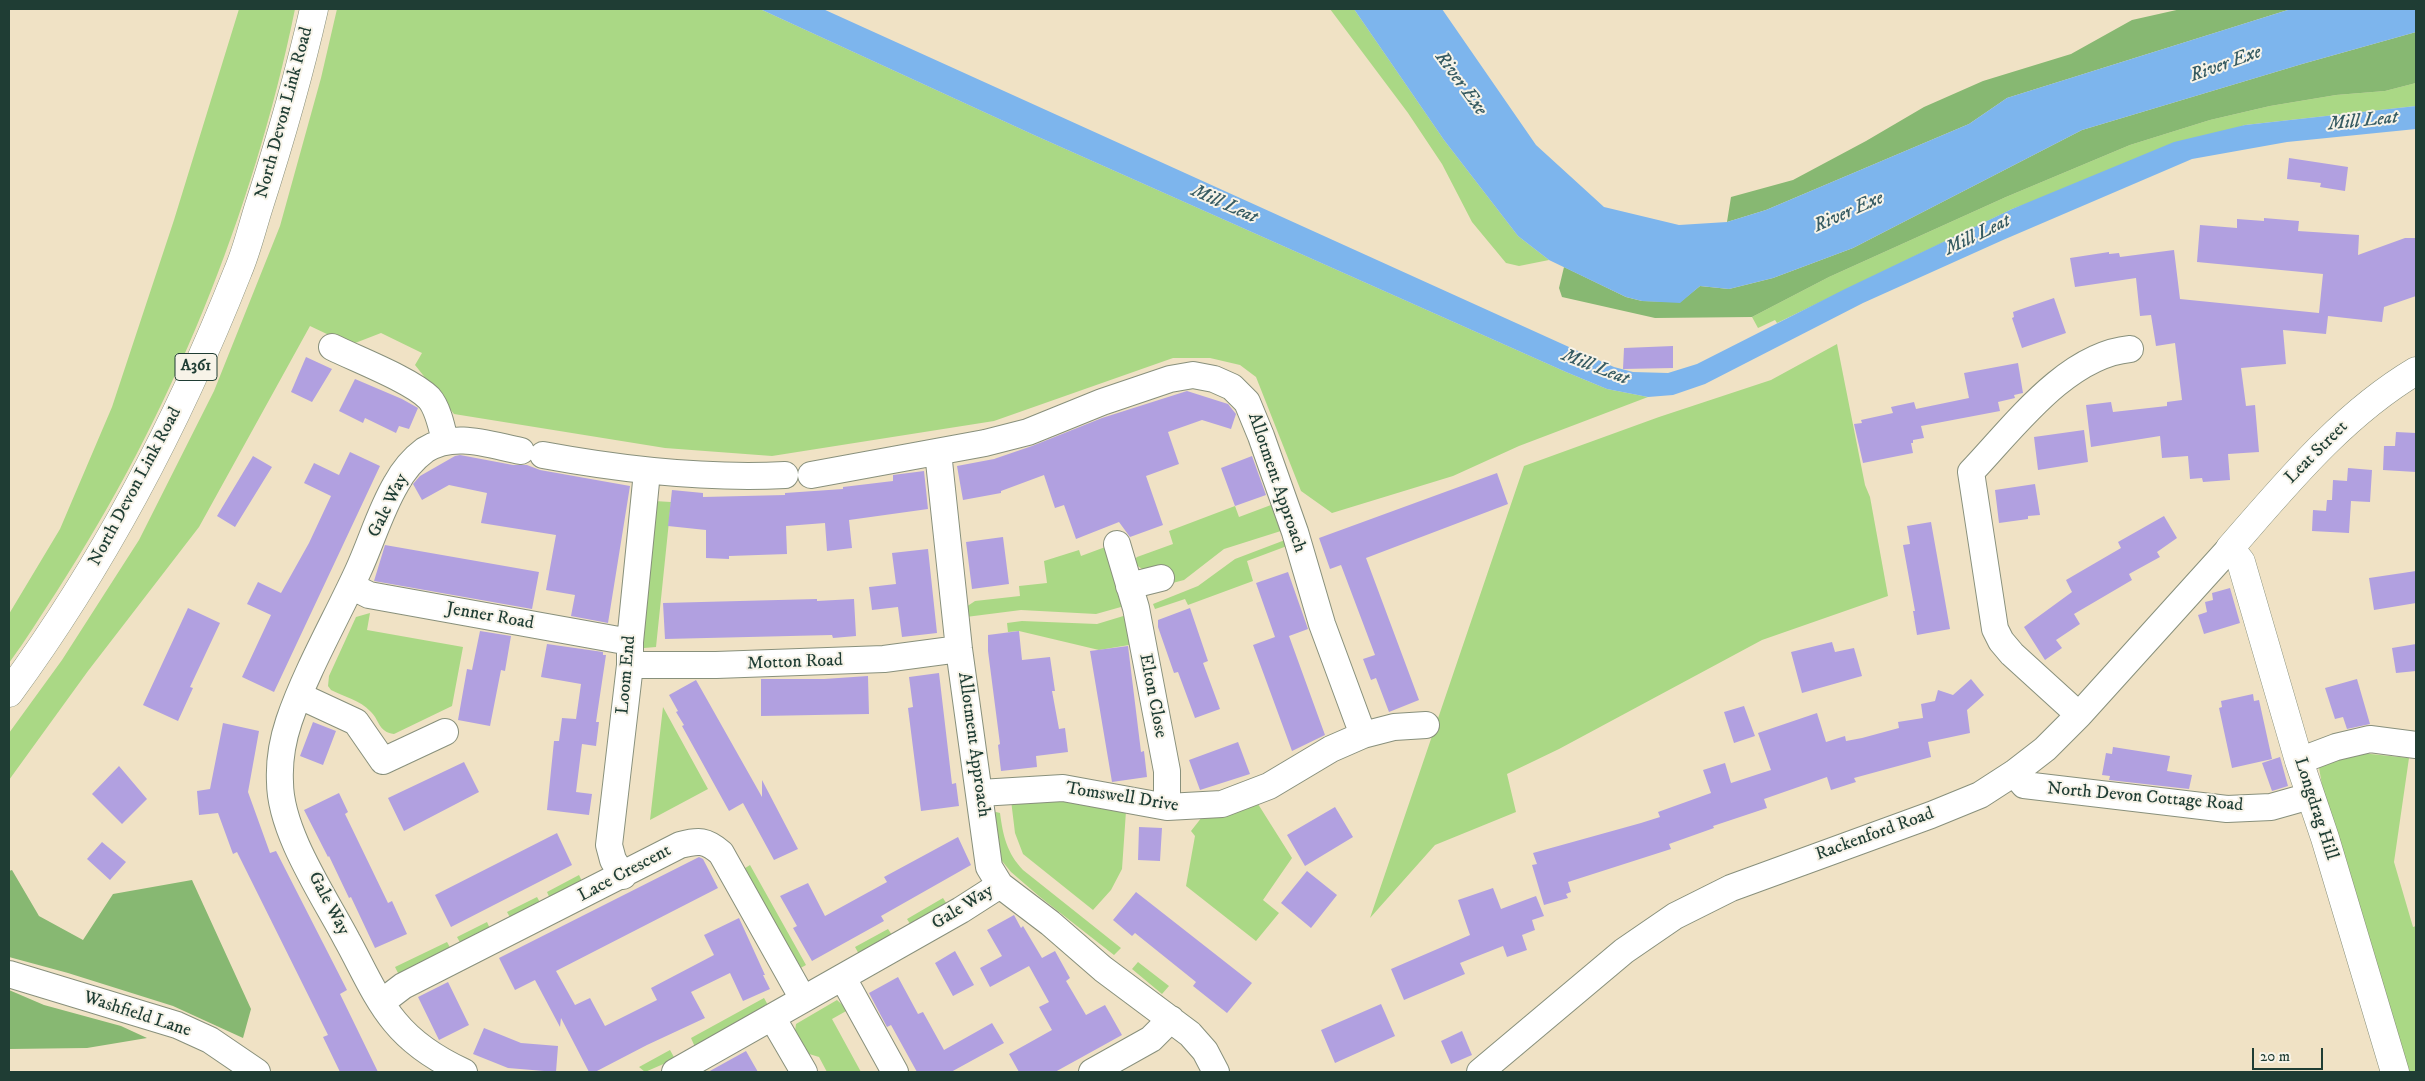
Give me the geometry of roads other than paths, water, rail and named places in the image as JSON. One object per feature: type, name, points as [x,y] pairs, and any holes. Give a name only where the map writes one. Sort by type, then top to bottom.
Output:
[{"type":"main road","name":"North Devon Link Road","points":[[9,694],[57,626],[98,562],[156,456],[190,380],[242,261],[275,158],[314,9]]},
{"type":"main road","name":"Leat Street","points":[[2230,548],[2278,493],[2331,438],[2364,408],[2416,371]]},
{"type":"main road","name":"Longdrag Hill","points":[[2230,548],[2241,562],[2299,761],[2395,1072]]},
{"type":"street","points":[[332,347],[409,385],[429,398],[440,422],[445,441]]},
{"type":"street","points":[[2079,715],[2012,654],[1994,629],[1971,472],[2069,372],[2114,350],[2130,350]]},
{"type":"street","name":"Allotment Approach","points":[[811,475],[985,443],[1028,432],[1102,402],[1170,379],[1193,375],[1214,379],[1232,387],[1247,402],[1261,436],[1296,532],[1322,624],[1363,735]]},
{"type":"street","name":"Gale Way","points":[[464,1072],[440,1060],[404,1032],[382,1002],[296,843],[284,812],[280,782],[283,749],[289,722],[395,485],[412,460],[427,449],[445,441],[463,440],[647,472]]},
{"type":"street","name":"Allotment Approach","points":[[938,452],[959,649],[989,867],[1000,885]]},
{"type":"street","points":[[647,472],[705,476],[785,475]]},
{"type":"street","name":"Loom End","points":[[623,876],[613,860],[609,845],[647,472]]},
{"type":"street","name":"Elton Close","points":[[1117,544],[1136,608],[1167,771],[1167,807]]},
{"type":"street","name":"Rackenford Road","points":[[1480,1072],[1624,950],[1674,916],[1731,888],[1922,819],[1980,795],[2014,773],[2045,749],[2079,715],[2230,548]]},
{"type":"street","points":[[1130,586],[1161,578]]},
{"type":"street","name":"Jenner Road","points":[[351,586],[369,595],[630,653]]},
{"type":"street","name":"Motton Road","points":[[630,653],[707,666],[884,659],[959,649]]},
{"type":"street","points":[[300,696],[356,722],[383,761],[445,732]]},
{"type":"street","name":"Tomswell Drive","points":[[980,793],[1063,788],[1167,807],[1222,804],[1269,786],[1331,749],[1363,735],[1394,726],[1426,725]]},
{"type":"street","points":[[2299,761],[2336,747],[2370,739],[2416,745]]},
{"type":"street","name":"North Devon Cottage Road","points":[[2014,773],[2024,786],[2227,809],[2271,807],[2310,796]]},
{"type":"street","name":"Lace Crescent","points":[[382,1002],[403,986],[623,876],[680,845],[696,841],[711,844],[721,853],[802,999]]},
{"type":"street","name":"Gale Way","points":[[675,1072],[802,999],[843,978],[961,910],[1000,885],[1050,923],[1103,969],[1190,1034],[1205,1051],[1216,1072]]},
{"type":"street","name":"Washfield Lane","points":[[9,974],[177,1025],[210,1040],[256,1072]]},
{"type":"street","points":[[843,978],[895,1072]]},
{"type":"street","points":[[772,1017],[804,1072]]},
{"type":"street","points":[[1092,1072],[1151,1039],[1171,1019]]},
{"type":"water","name":"Mill Leat","points":[[760,9],[823,9],[1569,347],[1614,367],[1633,372],[1668,373],[1697,364],[1845,289],[2012,209],[2174,142],[2245,125],[2416,106],[2416,129],[2287,142],[2192,159],[2003,240],[1863,303],[1705,384],[1673,395],[1648,397],[1607,389],[1566,372],[1034,135]]},
{"type":"water","name":"River Exe","points":[[1354,9],[1442,9],[1536,145],[1604,207],[1679,225],[1727,222],[1766,210],[1969,124],[2007,98],[2291,9],[2416,9],[2416,32],[2082,130],[1853,248],[1773,278],[1729,289],[1700,286],[1680,303],[1642,301],[1626,297],[1549,260],[1518,236],[1444,140]]}]
